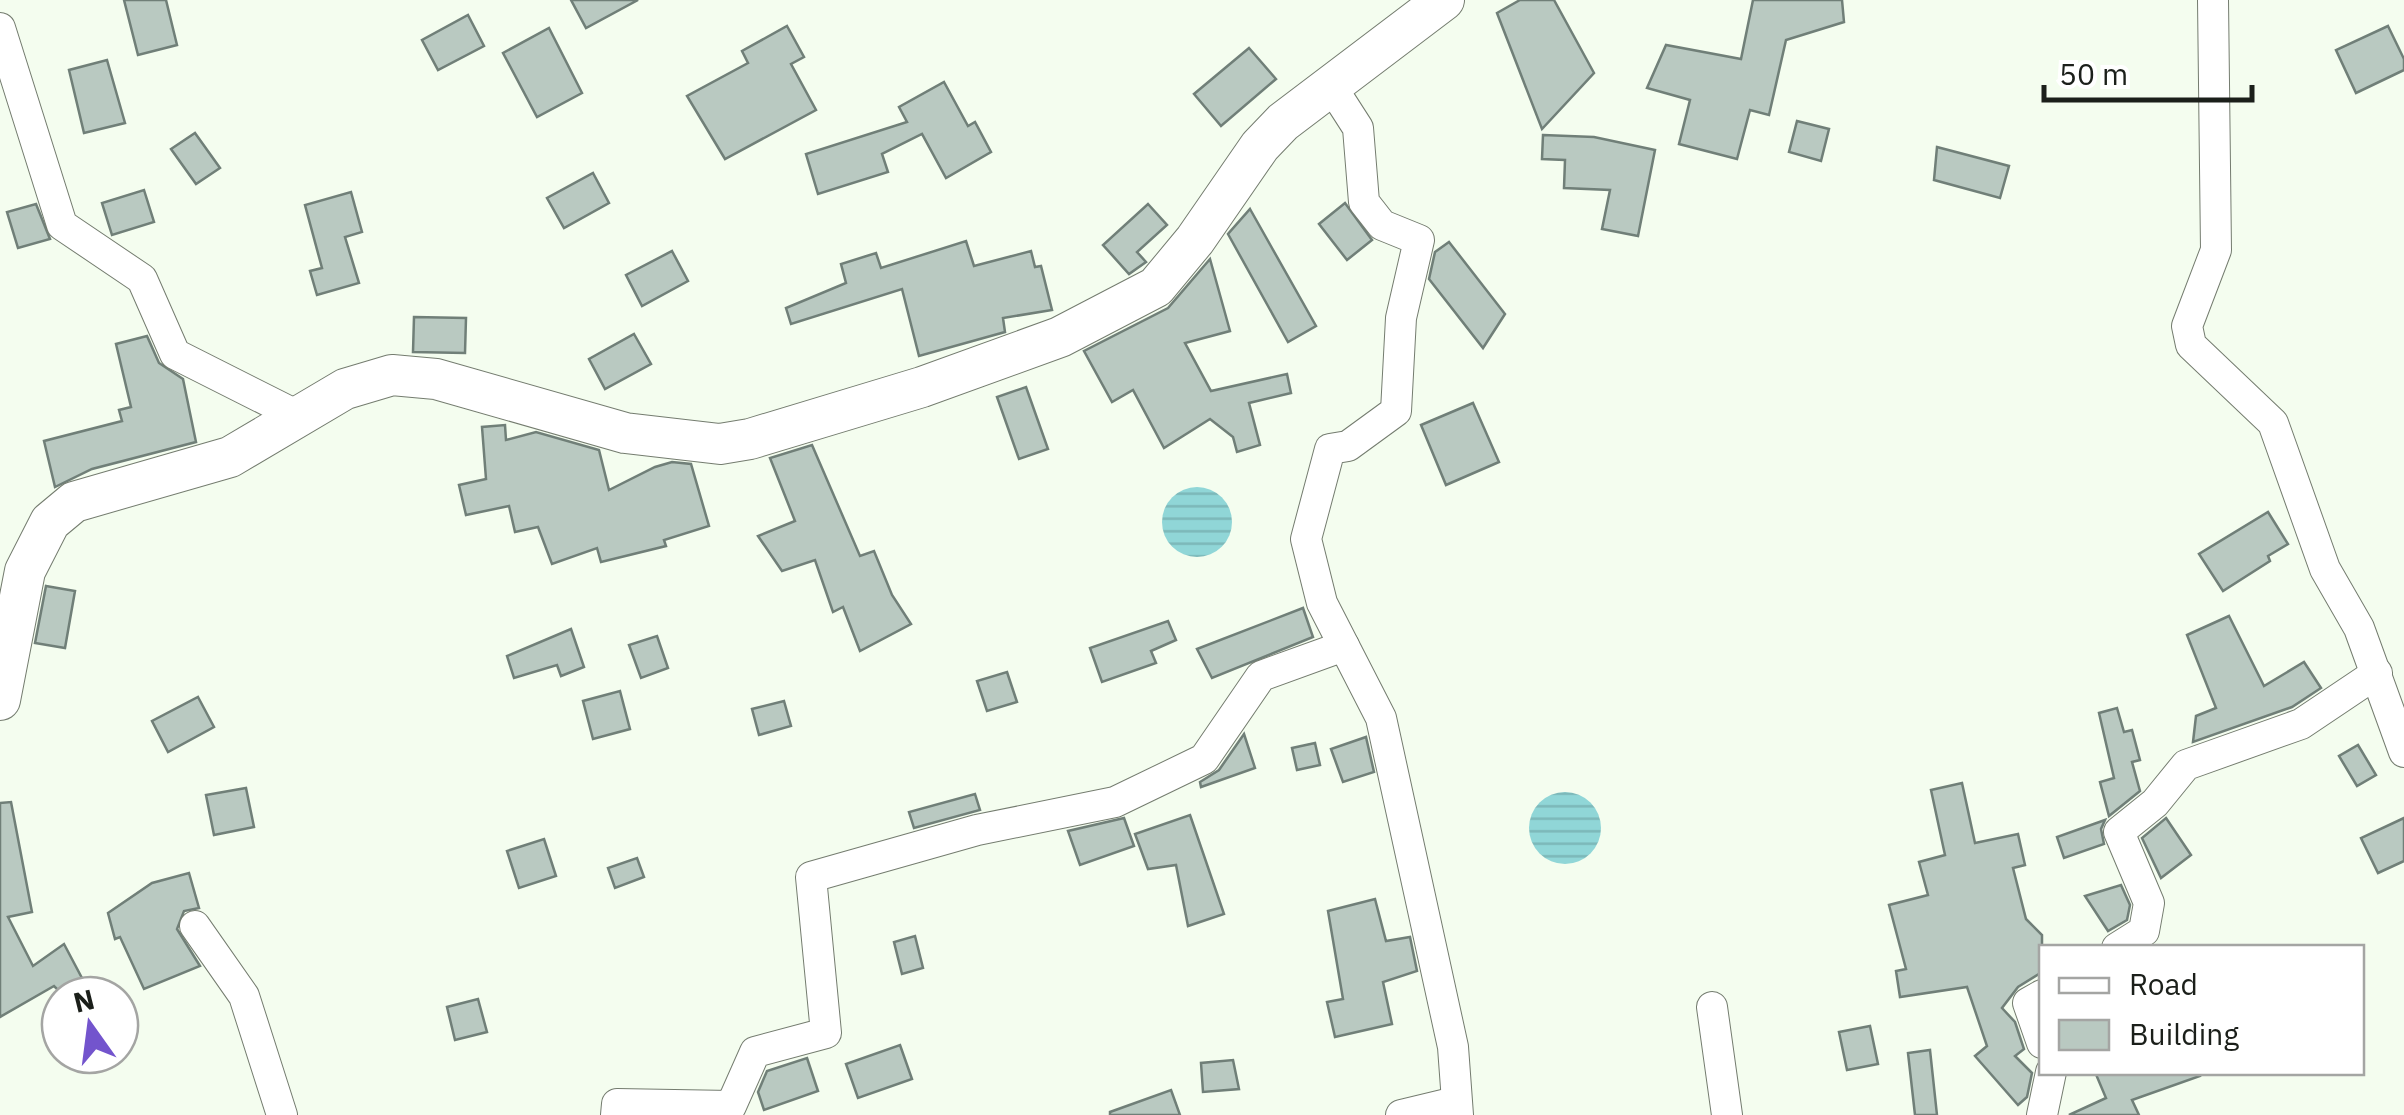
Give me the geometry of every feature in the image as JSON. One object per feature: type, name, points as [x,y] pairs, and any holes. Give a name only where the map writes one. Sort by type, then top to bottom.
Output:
[{"type":"street","points":[[0,700],[25,572],[50,522],[74,502],[230,457],[346,388],[392,375],[436,379],[625,433],[720,444],[750,439],[922,388],[1060,337],[1156,287],[1196,240],[1260,146],[1444,0]]},
{"type":"street","points":[[2213,0],[2216,250],[2187,326],[2191,345],[2272,423],[2325,569],[2359,628],[2404,752]]},
{"type":"street","points":[[0,28],[62,225],[142,279],[175,354],[298,416]]},
{"type":"street","points":[[1332,86],[1358,128],[1364,202],[1382,225],[1419,240],[1401,318],[1396,411],[1348,446],[1330,449],[1306,539],[1322,604],[1381,718],[1452,1047],[1456,1108],[1401,1115]]},
{"type":"street","points":[[616,1115],[616,1104],[731,1111],[755,1052],[826,1033],[811,877],[977,830],[1114,802],[1204,759],[1261,676],[1344,646]]},
{"type":"street","points":[[2122,945],[2144,931],[2149,904],[2119,832],[2155,803],[2186,765],[2301,724],[2376,673]]},
{"type":"street","points":[[195,926],[244,996],[282,1115]]},
{"type":"street","points":[[2039,997],[2028,1003],[2039,1035]]},
{"type":"street","points":[[1712,1007],[1727,1115]]},
{"type":"street","points":[[2042,1115],[2050,1075]]},
{"type":"water","points":[[1197,487],[1222,497],[1232,522],[1222,547],[1197,557],[1172,547],[1162,522],[1172,497]]},
{"type":"water","points":[[1565,792],[1579,794],[1591,802],[1599,814],[1599,842],[1591,854],[1579,862],[1565,864],[1551,862],[1539,854],[1531,842],[1529,828],[1531,814],[1539,802],[1551,794]]},
{"type":"building","points":[[124,0],[166,0],[177,45],[138,55]]},
{"type":"building","points":[[571,0],[638,0],[586,28]]},
{"type":"building","points":[[1520,0],[1554,0],[1594,73],[1542,129],[1497,13]]},
{"type":"building","points":[[1753,0],[1842,0],[1844,22],[1786,40],[1769,115],[1750,110],[1737,159],[1679,144],[1690,100],[1647,88],[1666,45],[1741,59]]},
{"type":"building","points":[[468,15],[484,46],[438,70],[422,40]]},
{"type":"building","points":[[787,26],[804,57],[791,64],[816,110],[725,159],[687,96],[748,63],[742,51]]},
{"type":"building","points":[[2388,26],[2404,59],[2404,70],[2356,93],[2336,50]]},
{"type":"building","points":[[549,28],[582,93],[537,117],[503,53]]},
{"type":"building","points":[[1249,48],[1276,79],[1221,126],[1194,94]]},
{"type":"building","points":[[107,60],[125,123],[84,133],[69,70]]},
{"type":"building","points":[[944,82],[968,126],[975,122],[991,152],[946,178],[922,134],[882,154],[888,172],[818,194],[806,154],[907,122],[899,107]]},
{"type":"building","points":[[1797,121],[1829,129],[1821,161],[1789,152]]},
{"type":"building","points":[[195,133],[220,168],[196,184],[171,149]]},
{"type":"building","points":[[1543,135],[1594,137],[1655,150],[1638,236],[1602,229],[1610,190],[1564,188],[1565,160],[1542,159]]},
{"type":"building","points":[[1937,147],[2009,166],[2000,198],[1934,180]]},
{"type":"building","points":[[593,173],[609,203],[564,228],[547,198]]},
{"type":"building","points":[[144,190],[154,222],[112,235],[102,203]]},
{"type":"building","points":[[351,192],[362,232],[345,237],[359,283],[317,295],[310,271],[322,268],[305,205]]},
{"type":"building","points":[[1345,203],[1372,240],[1347,260],[1319,224]]},
{"type":"building","points":[[36,204],[50,239],[18,248],[7,212]]},
{"type":"building","points":[[1148,204],[1167,225],[1137,252],[1146,262],[1129,274],[1103,245]]},
{"type":"building","points":[[1250,209],[1316,326],[1288,342],[1228,234]]},
{"type":"building","points":[[966,241],[974,266],[1031,251],[1035,267],[1041,266],[1052,310],[1003,318],[1005,332],[919,356],[902,289],[791,324],[786,308],[846,283],[841,264],[876,253],[881,268]]},
{"type":"building","points":[[1449,242],[1505,314],[1483,348],[1429,279],[1435,252]]},
{"type":"building","points":[[672,251],[688,281],[642,306],[626,275]]},
{"type":"building","points":[[1210,259],[1230,331],[1185,343],[1211,391],[1287,374],[1291,393],[1249,403],[1260,445],[1237,452],[1233,437],[1210,419],[1164,448],[1133,390],[1112,402],[1084,351],[1168,308]]},
{"type":"building","points":[[414,317],[466,318],[465,353],[413,352]]},
{"type":"building","points":[[634,334],[651,364],[605,389],[589,359]]},
{"type":"building","points":[[147,336],[159,363],[183,379],[196,442],[92,469],[55,487],[44,441],[122,421],[119,410],[131,407],[116,344]]},
{"type":"building","points":[[1026,387],[1048,449],[1019,459],[997,397]]},
{"type":"building","points":[[1473,403],[1499,462],[1446,485],[1421,425]]},
{"type":"building","points":[[505,425],[506,440],[536,432],[599,450],[609,490],[655,467],[672,462],[691,464],[709,526],[664,540],[666,546],[601,562],[597,548],[552,564],[538,527],[515,532],[509,506],[466,515],[459,485],[486,479],[482,427]]},
{"type":"building","points":[[812,445],[860,556],[874,551],[892,595],[911,624],[860,651],[843,607],[833,612],[815,560],[782,571],[758,536],[795,521],[770,458]]},
{"type":"building","points":[[2268,512],[2288,544],[2268,556],[2270,561],[2223,591],[2199,554]]},
{"type":"building","points":[[46,586],[75,591],[65,648],[35,643]]},
{"type":"building","points":[[1303,608],[1313,637],[1212,678],[1197,649]]},
{"type":"building","points":[[2229,616],[2264,686],[2304,662],[2321,688],[2292,707],[2193,742],[2196,716],[2216,708],[2187,635]]},
{"type":"building","points":[[1168,621],[1176,640],[1151,651],[1156,663],[1102,682],[1090,648]]},
{"type":"building","points":[[571,629],[584,667],[561,676],[557,665],[514,678],[507,656]]},
{"type":"building","points":[[657,636],[668,668],[641,678],[629,645]]},
{"type":"building","points":[[1007,672],[1017,702],[987,711],[977,681]]},
{"type":"building","points":[[620,691],[630,729],[593,739],[583,701]]},
{"type":"building","points":[[198,697],[214,727],[168,752],[152,721]]},
{"type":"building","points":[[784,701],[791,726],[759,735],[752,709]]},
{"type":"building","points":[[2117,708],[2124,732],[2132,730],[2140,760],[2132,762],[2140,791],[2109,816],[2100,782],[2114,778],[2099,713]]},
{"type":"building","points":[[1244,734],[1255,768],[1201,787],[1200,782],[1219,770]]},
{"type":"building","points":[[1366,737],[1374,772],[1343,782],[1331,749]]},
{"type":"building","points":[[1315,743],[1320,765],[1297,770],[1292,748]]},
{"type":"building","points":[[2358,745],[2376,775],[2357,786],[2339,756]]},
{"type":"building","points":[[1962,783],[1975,843],[2018,834],[2025,865],[2013,868],[2026,919],[2042,935],[2042,945],[2039,974],[2018,987],[2002,1008],[2015,1022],[2024,1049],[2015,1056],[2032,1073],[2027,1097],[2018,1105],[1975,1056],[1987,1046],[1967,987],[1900,997],[1896,971],[1906,969],[1889,905],[1928,895],[1919,862],[1945,855],[1931,790]]},
{"type":"building","points":[[246,788],[254,827],[214,835],[206,795]]},
{"type":"building","points":[[975,794],[980,810],[914,828],[909,812]]},
{"type":"building","points":[[11,802],[32,912],[8,917],[33,966],[64,944],[80,975],[40,975],[40,994],[0,1017],[0,803]]},
{"type":"building","points":[[1190,815],[1224,914],[1188,926],[1176,865],[1148,869],[1135,834]]},
{"type":"building","points":[[1124,818],[1134,846],[1080,865],[1068,831]]},
{"type":"building","points":[[2166,818],[2191,855],[2161,878],[2142,838]]},
{"type":"building","points":[[2404,818],[2404,861],[2378,873],[2361,838]]},
{"type":"building","points":[[2105,820],[2101,829],[2104,844],[2064,858],[2057,837]]},
{"type":"building","points":[[544,839],[556,876],[519,888],[507,851]]},
{"type":"building","points":[[637,858],[644,877],[615,888],[608,868]]},
{"type":"building","points":[[189,873],[199,908],[184,911],[177,929],[200,966],[144,989],[120,937],[115,939],[108,913],[152,883]]},
{"type":"building","points":[[2121,885],[2130,905],[2127,920],[2108,931],[2085,896]]},
{"type":"building","points":[[1375,899],[1386,941],[1410,937],[1417,971],[1383,982],[1392,1024],[1335,1037],[1327,1002],[1343,999],[1328,911]]},
{"type":"building","points":[[915,936],[923,968],[902,974],[894,942]]},
{"type":"building","points":[[478,999],[487,1032],[455,1040],[447,1007]]},
{"type":"building","points":[[1870,1026],[1878,1064],[1847,1070],[1839,1032]]},
{"type":"building","points":[[900,1045],[912,1079],[858,1098],[846,1064]]},
{"type":"building","points":[[1930,1050],[1937,1115],[1915,1115],[1908,1053]]},
{"type":"building","points":[[807,1058],[818,1091],[764,1110],[758,1092],[767,1071]]},
{"type":"building","points":[[1233,1060],[1239,1089],[1203,1092],[1201,1063]]},
{"type":"building","points":[[2096,1075],[2200,1076],[2132,1100],[2139,1115],[2069,1115],[2106,1098]]},
{"type":"building","points":[[1171,1090],[1180,1115],[1110,1115],[1110,1112]]}]
